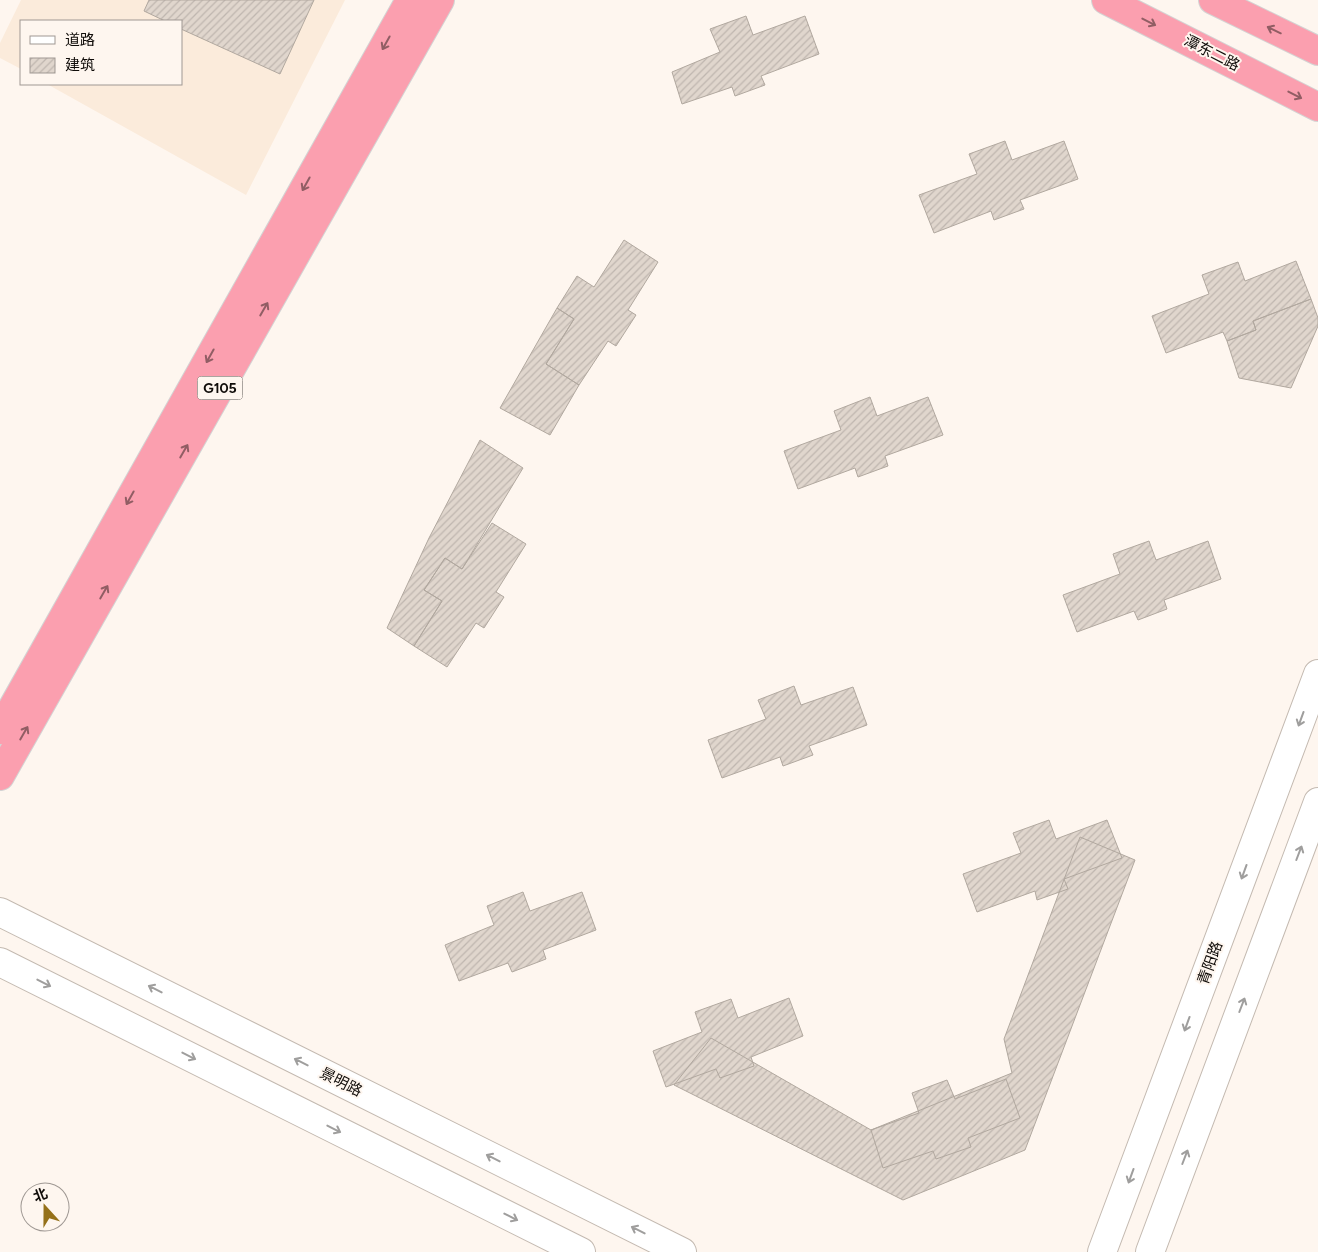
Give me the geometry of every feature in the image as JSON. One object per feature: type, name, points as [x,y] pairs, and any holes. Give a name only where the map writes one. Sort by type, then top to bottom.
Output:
[{"type":"highway","name":"G105","points":[[0,730],[410,0]]},
{"type":"highway","name":"G105","points":[[0,776],[440,0]]},
{"type":"highway","name":"潭东二路","points":[[1106,0],[1318,106]]},
{"type":"highway","points":[[1213,0],[1318,51]]},
{"type":"street","name":"青阳路","points":[[1102,1252],[1318,674]]},
{"type":"street","points":[[1150,1252],[1318,802]]},
{"type":"street","name":"景明路","points":[[0,912],[682,1252]]},
{"type":"street","points":[[0,962],[581,1252]]},
{"type":"shaded area","points":[[21,0],[345,0],[246,195],[49,85],[182,85],[182,20],[20,20],[20,68],[0,58],[0,43]]},
{"type":"building","points":[[149,0],[314,0],[280,74],[182,29],[182,20],[163,20],[144,11]]},
{"type":"building","points":[[746,16],[753,35],[805,16],[819,54],[761,76],[765,85],[735,96],[732,87],[682,104],[672,72],[720,52],[710,29]]},
{"type":"building","points":[[1005,141],[1012,160],[1064,141],[1078,179],[1020,200],[1024,209],[994,220],[991,211],[934,233],[919,195],[977,174],[969,154]]},
{"type":"building","points":[[624,240],[658,262],[628,310],[636,315],[616,346],[608,341],[579,385],[546,364],[574,319],[557,308],[577,276],[594,287]]},
{"type":"building","points":[[1296,261],[1311,299],[1253,321],[1256,330],[1227,341],[1223,332],[1166,353],[1152,316],[1209,294],[1202,275],[1238,262],[1245,281]]},
{"type":"building","points":[[1311,299],[1318,318],[1318,326],[1291,388],[1239,378],[1227,341],[1256,330],[1253,321]]},
{"type":"building","points":[[557,308],[574,319],[546,364],[579,385],[550,435],[500,408]]},
{"type":"building","points":[[870,397],[877,416],[928,397],[943,435],[885,456],[888,466],[858,477],[855,468],[798,489],[784,451],[841,430],[834,411]]},
{"type":"building","points":[[480,440],[523,468],[462,569],[445,558],[424,590],[442,601],[414,646],[387,628],[429,538]]},
{"type":"building","points":[[492,523],[526,544],[496,592],[504,597],[484,628],[476,623],[447,667],[414,646],[442,601],[424,590],[445,558],[462,569]]},
{"type":"building","points":[[1149,541],[1156,560],[1208,541],[1221,579],[1164,600],[1167,609],[1138,620],[1134,611],[1077,632],[1063,595],[1120,574],[1113,554]]},
{"type":"building","points":[[794,686],[801,705],[853,687],[867,725],[809,746],[813,755],[783,766],[780,757],[722,778],[708,740],[766,719],[758,700]]},
{"type":"building","points":[[1049,820],[1056,839],[1107,820],[1122,858],[1064,879],[1068,889],[1037,900],[1035,891],[977,912],[963,874],[1021,853],[1013,833]]},
{"type":"building","points":[[1080,837],[1135,860],[1025,1150],[903,1200],[674,1085],[711,1038],[871,1130],[1012,1073],[1004,1039]]},
{"type":"building","points":[[523,892],[530,911],[582,892],[596,930],[543,950],[546,959],[512,972],[508,963],[459,981],[445,945],[494,925],[487,906]]},
{"type":"building","points":[[789,998],[803,1036],[751,1057],[754,1066],[720,1078],[716,1069],[666,1087],[653,1051],[702,1032],[695,1012],[731,999],[738,1018]]},
{"type":"building","points":[[1006,1079],[1020,1118],[968,1138],[971,1147],[936,1159],[933,1151],[883,1168],[871,1130],[919,1113],[912,1093],[947,1080],[955,1099]]}]
